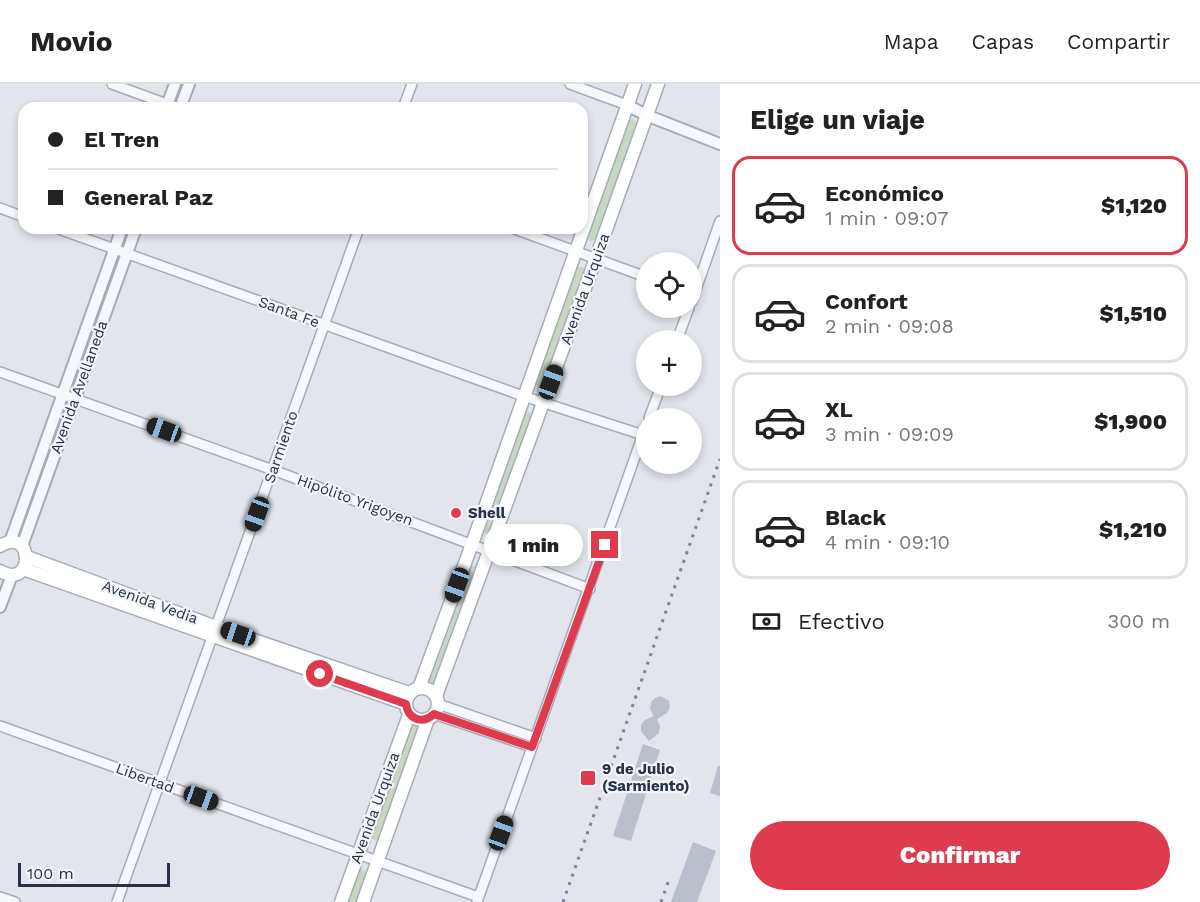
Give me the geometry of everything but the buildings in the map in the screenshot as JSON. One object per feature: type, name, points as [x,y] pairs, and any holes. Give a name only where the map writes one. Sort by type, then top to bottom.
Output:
[{"type":"main road","name":"Avenida Urquiza","points":[[588,217],[635,84]]},
{"type":"main road","name":"Avenida Urquiza","points":[[363,902],[658,84]]},
{"type":"main road","name":"Avenida Urquiza","points":[[341,902],[411,700],[472,544],[582,234]]},
{"type":"main road","name":"Avenida Vedia","points":[[13,558],[214,632],[411,700]]},
{"type":"main road","points":[[429,689],[434,708],[420,720],[411,700],[429,689]]},
{"type":"street","points":[[112,84],[160,102]]},
{"type":"street","points":[[173,102],[175,84]]},
{"type":"street","points":[[176,102],[189,84]]},
{"type":"street","points":[[405,102],[412,84]]},
{"type":"street","points":[[570,84],[720,144]]},
{"type":"street","points":[[0,208],[18,215]]},
{"type":"street","points":[[702,269],[720,221]]},
{"type":"street","name":"Santa Fe","points":[[73,234],[543,403],[636,428]]},
{"type":"street","name":"Avenida Avellaneda","points":[[0,607],[63,394],[120,234]]},
{"type":"street","name":"Avenida Avellaneda","points":[[13,558],[76,399],[134,234]]},
{"type":"street","name":"Sarmiento","points":[[117,902],[358,234]]},
{"type":"street","points":[[529,234],[636,273]]},
{"type":"street","name":"Hipólito Yrigoyen","points":[[0,372],[273,470],[590,589]]},
{"type":"street","points":[[478,900],[636,456]]},
{"type":"street","points":[[434,708],[534,743]]},
{"type":"street","name":"Libertad","points":[[0,726],[478,900]]},
{"type":"street","points":[[0,897],[15,902]]},
{"type":"green space","points":[[633,119],[637,125],[596,237],[589,241],[587,239],[628,121]]},
{"type":"green space","points":[[114,263],[119,265],[76,380],[73,378]]},
{"type":"green space","points":[[576,268],[585,268],[586,272],[543,387],[538,388],[534,382]]},
{"type":"green space","points":[[527,412],[533,417],[490,533],[487,534],[482,531],[524,414]]},
{"type":"green space","points":[[61,413],[64,413],[23,529],[20,528]]},
{"type":"green space","points":[[476,566],[478,570],[435,685],[430,686],[426,680],[468,567]]},
{"type":"green space","points":[[417,719],[421,721],[380,840],[375,841],[371,835],[413,721]]},
{"type":"green space","points":[[361,869],[367,874],[357,902],[346,902],[357,871]]},
{"type":"railway","points":[[563,902],[720,459]]},
{"type":"railway","points":[[661,902],[670,877]]},
{"type":"place","name":"Shell","points":[[456,513]]},
{"type":"place","name":"9 de Julio (Sarmiento)","points":[[588,778]]},
{"type":"route","points":[[320,674],[406,704],[409,715],[415,719],[425,720],[434,714],[532,747],[605,545]]}]
